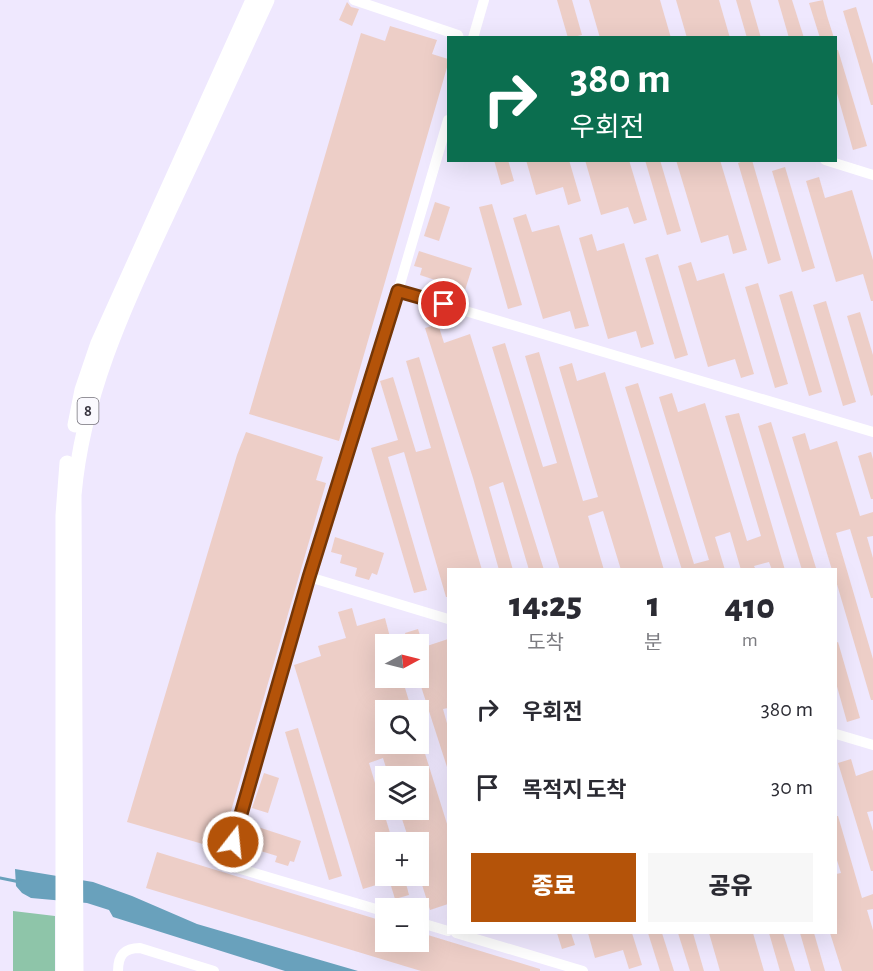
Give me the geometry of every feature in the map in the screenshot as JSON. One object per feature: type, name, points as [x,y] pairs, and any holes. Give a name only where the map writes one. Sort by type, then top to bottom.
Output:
[{"type":"highway","name":"8","points":[[69,859],[63,515],[68,458],[82,390],[98,343],[253,0]]},
{"type":"highway","name":"8","points":[[63,971],[69,916],[75,495],[77,458],[84,424],[101,367],[143,268],[267,0]]},
{"type":"highway","name":"8","points":[[69,916],[76,971]]},
{"type":"lane","points":[[354,0],[458,36]]},
{"type":"lane","points":[[474,36],[484,0]]},
{"type":"lane","points":[[375,909],[227,864],[309,577],[398,291],[447,123]]},
{"type":"lane","points":[[831,162],[873,175]]},
{"type":"lane","points":[[398,291],[873,432]]},
{"type":"lane","points":[[309,577],[447,619]]},
{"type":"lane","points":[[837,734],[873,745]]},
{"type":"lane","points":[[429,925],[447,931]]},
{"type":"lane","points":[[459,934],[553,967],[583,971]]},
{"type":"lane","points":[[118,971],[121,954],[126,950],[140,948],[214,971]]},
{"type":"green space","points":[[13,911],[55,916],[55,971],[13,971]]},
{"type":"water","points":[[15,869],[93,882],[197,924],[358,971],[285,971],[113,917],[109,910],[87,903],[31,898],[16,886]]},
{"type":"building","points":[[557,0],[572,0],[582,35],[567,36]]},
{"type":"building","points":[[589,0],[660,0],[670,36],[599,36]]},
{"type":"building","points":[[676,0],[719,0],[729,36],[686,36]]},
{"type":"building","points":[[736,0],[750,0],[760,36],[746,36]]},
{"type":"building","points":[[778,0],[792,0],[803,36],[788,36]]},
{"type":"building","points":[[823,0],[833,36],[819,36],[809,3]]},
{"type":"building","points":[[347,2],[351,7],[359,9],[352,26],[339,20]]},
{"type":"building","points":[[856,7],[873,64],[873,105],[871,105],[843,11]]},
{"type":"building","points":[[390,26],[437,40],[432,54],[447,59],[447,67],[339,441],[249,414],[361,33],[385,41]]},
{"type":"building","points":[[837,50],[867,146],[853,150],[837,94]]},
{"type":"building","points":[[495,162],[509,162],[514,181],[501,185]]},
{"type":"building","points":[[527,162],[570,162],[581,201],[568,205],[563,187],[536,195]]},
{"type":"building","points":[[586,162],[630,162],[647,220],[634,224],[628,207],[601,215]]},
{"type":"building","points":[[646,162],[661,162],[681,231],[667,235]]},
{"type":"building","points":[[677,162],[721,162],[747,250],[733,254],[728,235],[701,243]]},
{"type":"building","points":[[753,162],[781,260],[768,264],[738,163]]},
{"type":"building","points":[[785,167],[815,268],[802,272],[772,171]]},
{"type":"building","points":[[819,177],[825,198],[852,190],[873,260],[873,301],[871,301],[863,274],[836,282],[806,181]]},
{"type":"building","points":[[435,202],[450,207],[439,241],[424,236]]},
{"type":"building","points":[[492,204],[522,305],[508,309],[479,207]]},
{"type":"building","points":[[526,214],[532,232],[559,225],[589,326],[575,329],[570,311],[543,319],[513,218]]},
{"type":"building","points":[[592,234],[597,251],[624,243],[654,344],[641,348],[636,331],[608,339],[579,238]]},
{"type":"building","points":[[419,251],[472,268],[465,290],[461,288],[459,294],[446,289],[447,284],[420,275],[422,268],[414,266]]},
{"type":"building","points":[[658,254],[688,355],[675,359],[645,258]]},
{"type":"building","points":[[691,262],[697,281],[724,273],[754,374],[741,378],[735,359],[708,367],[678,266]]},
{"type":"building","points":[[758,283],[788,384],[775,388],[745,287]]},
{"type":"building","points":[[792,291],[822,392],[809,396],[779,295]]},
{"type":"building","points":[[826,301],[856,402],[843,406],[813,305]]},
{"type":"building","points":[[860,312],[873,355],[873,395],[871,396],[847,316]]},
{"type":"building","points":[[438,324],[444,343],[470,334],[543,568],[528,568],[503,482],[489,487],[512,568],[498,568],[473,478],[425,328]]},
{"type":"building","points":[[505,343],[543,467],[557,463],[525,356],[539,352],[583,501],[598,497],[559,367],[572,363],[577,381],[605,372],[663,568],[620,568],[603,511],[588,516],[603,568],[559,568],[492,347]]},
{"type":"building","points":[[419,357],[481,568],[447,568],[447,597],[404,452],[388,457],[427,590],[414,593],[371,448],[398,440],[380,381],[393,377],[416,452],[431,448],[406,361]]},
{"type":"building","points":[[638,383],[694,564],[709,560],[659,397],[672,393],[678,412],[705,403],[747,541],[761,536],[725,416],[739,413],[784,568],[771,568],[769,562],[754,566],[755,568],[740,568],[730,532],[715,537],[724,568],[681,568],[625,387]]},
{"type":"building","points":[[771,422],[816,568],[801,568],[758,426]]},
{"type":"building","points":[[246,432],[323,457],[316,480],[326,483],[220,849],[127,822],[237,455]]},
{"type":"building","points":[[805,433],[810,450],[837,441],[860,516],[873,512],[873,536],[867,537],[873,558],[873,598],[871,598],[850,529],[836,533],[873,659],[873,700],[871,700],[837,584],[837,568],[831,568],[792,437]]},
{"type":"building","points":[[871,452],[873,499],[871,499],[858,456]]},
{"type":"building","points":[[335,537],[384,553],[377,575],[372,573],[369,580],[355,576],[357,568],[340,563],[342,555],[331,552]]},
{"type":"building","points":[[352,608],[357,626],[385,618],[389,634],[375,634],[375,688],[405,688],[409,700],[375,700],[375,754],[425,754],[429,766],[386,766],[383,758],[369,763],[375,783],[375,820],[386,820],[390,832],[375,832],[375,885],[363,889],[294,665],[321,656],[318,646],[346,638],[338,612]]},
{"type":"building","points":[[418,629],[420,634],[405,634]]},
{"type":"building","points":[[447,639],[447,708],[443,709],[447,723],[447,767],[429,711],[429,700],[425,700],[422,688],[429,688],[429,645]]},
{"type":"building","points":[[837,642],[860,718],[847,722],[837,687]]},
{"type":"building","points":[[298,728],[342,876],[329,880],[285,732]]},
{"type":"building","points":[[851,759],[856,776],[873,770],[873,811],[867,812],[873,831],[873,871],[871,871],[838,763]]},
{"type":"building","points":[[429,766],[447,824],[447,904],[430,910],[429,898],[426,898],[422,886],[429,886],[429,832],[406,832],[402,820],[429,820]]},
{"type":"building","points":[[264,773],[279,778],[268,813],[252,808]]},
{"type":"building","points":[[837,816],[862,898],[873,894],[873,909],[867,910],[873,930],[873,971],[842,971],[830,934],[837,934],[837,874],[841,873],[837,860]]},
{"type":"building","points":[[249,824],[301,841],[294,862],[290,861],[288,866],[275,862],[277,856],[254,849],[256,842],[244,838]]},
{"type":"building","points":[[157,852],[375,919],[375,952],[429,952],[429,935],[540,969],[540,971],[421,971],[146,888]]},
{"type":"building","points":[[391,886],[407,886],[409,895],[395,898]]},
{"type":"building","points":[[557,934],[571,934],[575,945],[562,949]]},
{"type":"building","points":[[588,934],[632,934],[642,965],[629,969],[623,950],[595,958]]},
{"type":"building","points":[[648,934],[662,934],[674,971],[660,971]]},
{"type":"building","points":[[678,934],[693,934],[704,971],[690,971]]},
{"type":"building","points":[[709,934],[753,934],[764,971],[720,971]]},
{"type":"building","points":[[769,934],[783,934],[795,971],[780,971]]},
{"type":"building","points":[[800,934],[814,934],[825,971],[811,971]]},
{"type":"waterway","points":[[0,878],[20,882]]},
{"type":"route","points":[[233,842],[309,577],[398,291],[444,304]]}]
